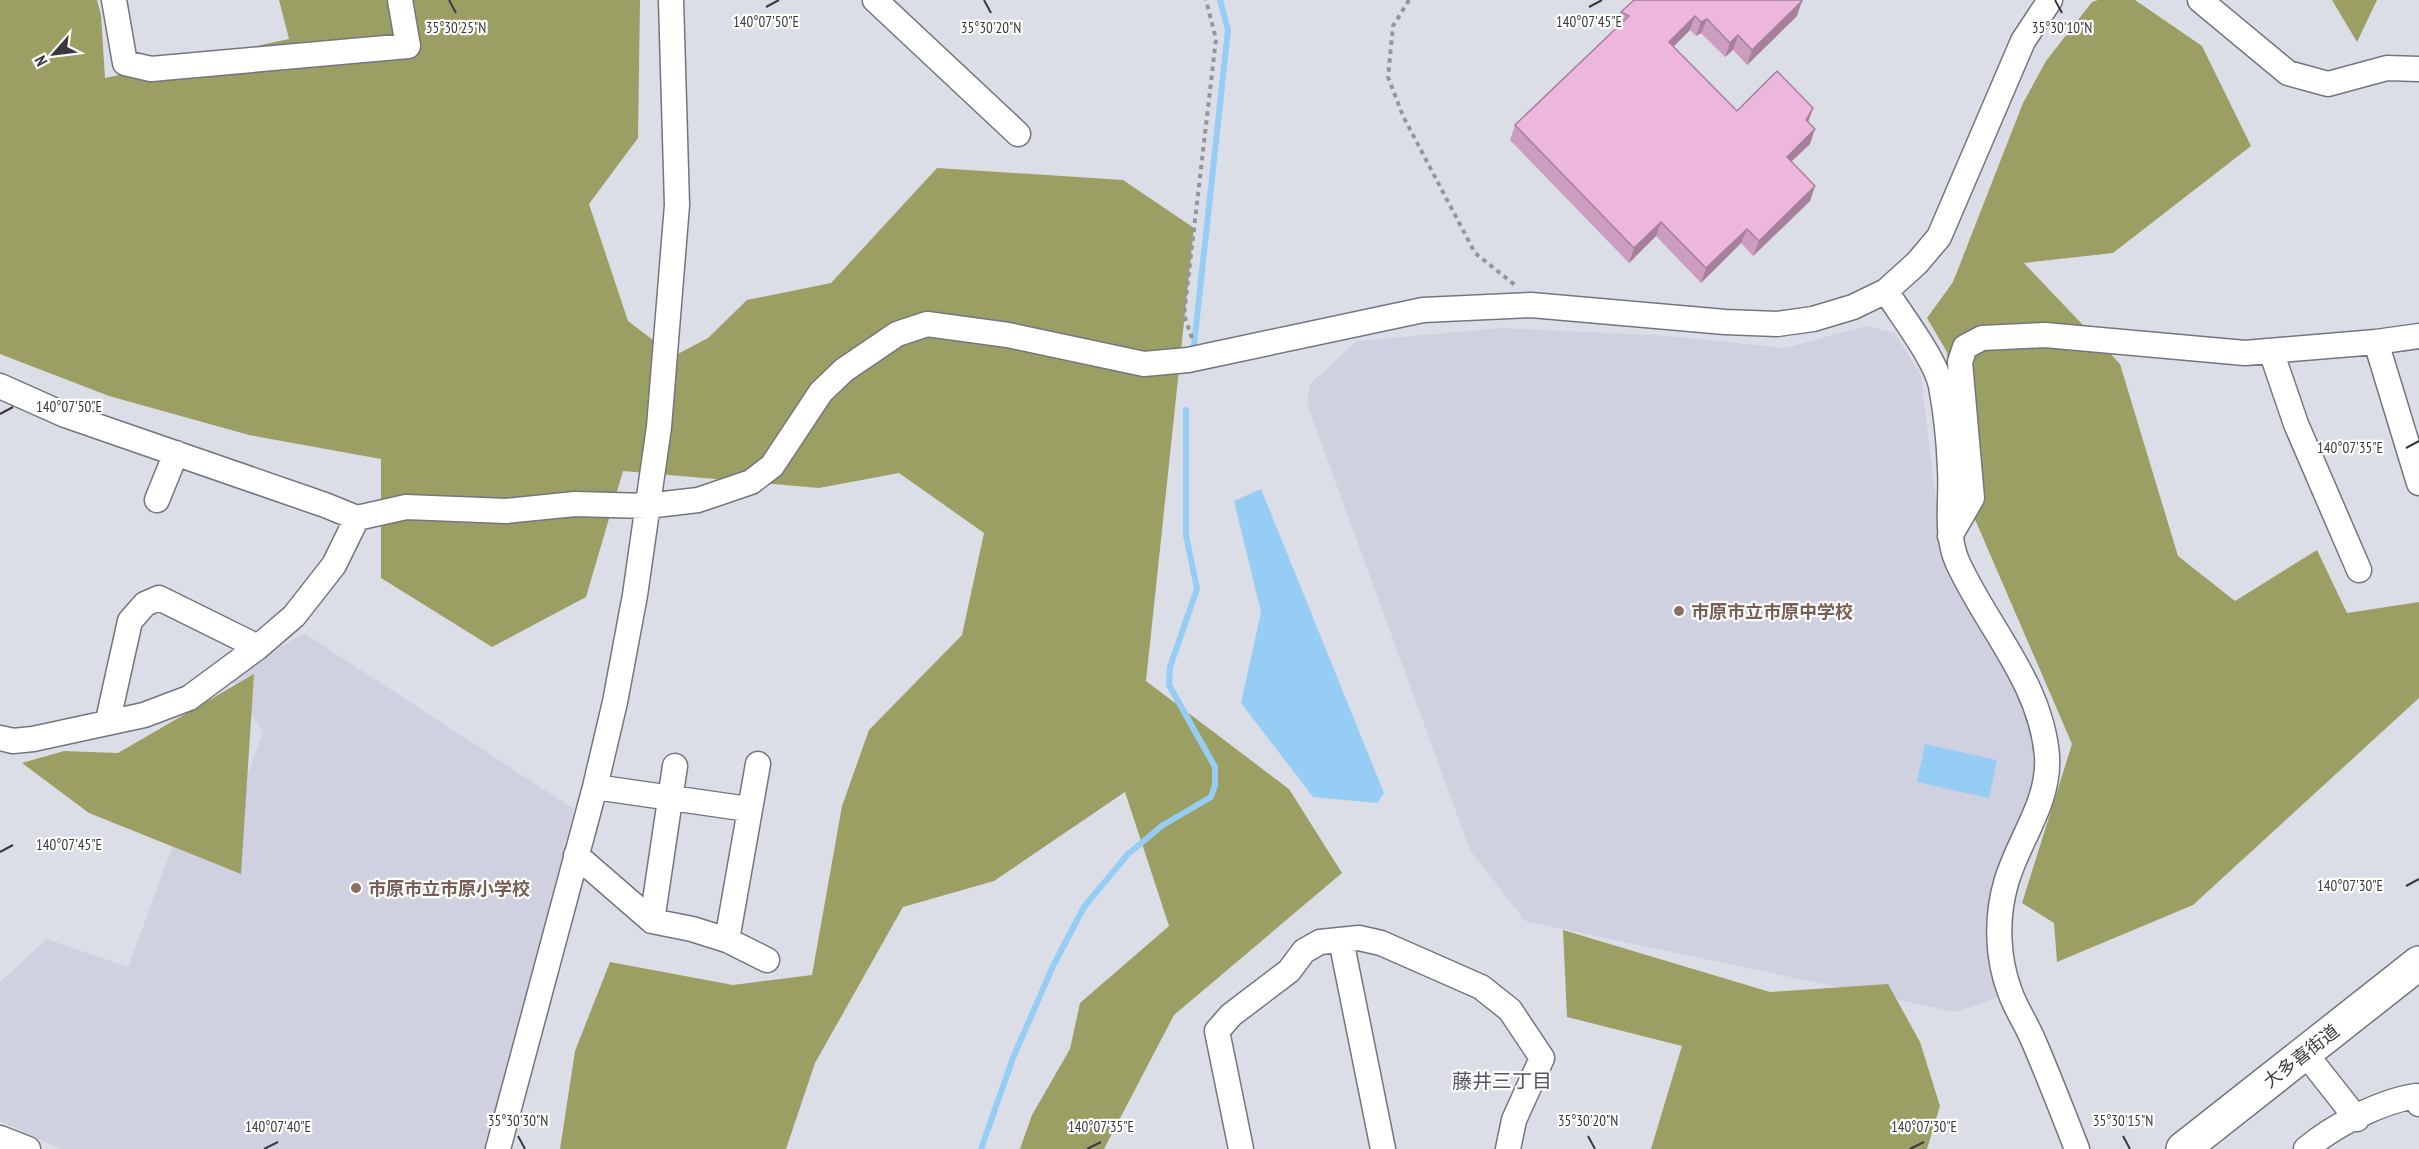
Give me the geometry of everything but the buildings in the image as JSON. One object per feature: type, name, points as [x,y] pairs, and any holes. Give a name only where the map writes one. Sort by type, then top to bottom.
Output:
[{"type":"highway","name":"大多喜街道","points":[[2183,1149],[2419,963]]},
{"type":"street","points":[[114,0],[125,63],[151,69],[408,46],[400,0]]},
{"type":"street","points":[[498,1149],[595,786],[615,702],[647,506],[660,417],[677,205],[671,0]]},
{"type":"street","points":[[875,0],[1018,134]]},
{"type":"street","points":[[0,386],[65,415],[357,518],[406,507],[506,511],[575,504],[647,506],[698,500],[751,482],[772,466],[821,392],[843,370],[897,334],[927,324],[1008,335],[1144,364],[1198,358],[1423,310],[1532,305],[1725,322],[1777,324],[1823,316],[1853,307],[1886,291],[1917,263],[1939,237],[2023,41],[2050,0]]},
{"type":"street","points":[[2200,0],[2288,73],[2328,84],[2387,68],[2419,69]]},
{"type":"street","points":[[1886,291],[1932,365],[1941,384],[1950,468],[1950,536],[1956,560],[2011,656],[2040,714],[2047,758],[2045,780],[2031,828],[2006,882],[1999,933],[2002,966],[2010,993],[2033,1038],[2077,1149]]},
{"type":"street","points":[[1950,536],[1972,498],[1960,362],[1965,347],[1982,338],[2045,335],[2144,346],[2245,353],[2419,336]]},
{"type":"street","points":[[2376,342],[2419,483]]},
{"type":"street","points":[[2271,351],[2296,424],[2359,570]]},
{"type":"street","points":[[157,500],[176,453]]},
{"type":"street","points":[[0,738],[13,741],[33,739],[108,720],[144,715],[189,698],[258,647],[294,616],[334,565],[357,518]]},
{"type":"street","points":[[108,720],[130,621],[145,604],[159,598],[258,647]]},
{"type":"street","points":[[728,940],[748,809],[758,764]]},
{"type":"street","points":[[652,921],[675,766]]},
{"type":"street","points":[[595,786],[671,800],[748,809]]},
{"type":"street","points":[[576,855],[652,921],[692,929],[728,940],[767,960]]},
{"type":"street","points":[[1241,1149],[1217,1031],[1231,1015],[1290,971],[1304,951],[1320,942],[1359,938],[1381,943],[1481,987],[1510,1010],[1542,1059],[1514,1120],[1508,1149]]},
{"type":"street","points":[[1341,940],[1383,1149]]},
{"type":"street","points":[[2305,1053],[2356,1119]]},
{"type":"street","points":[[2306,1149],[2325,1134],[2400,1098],[2416,1096],[2419,1104]]},
{"type":"street","points":[[0,1138],[28,1149]]},
{"type":"path","points":[[1198,358],[1184,315],[1216,39],[1206,0]]},
{"type":"path","points":[[1409,0],[1393,26],[1389,77],[1403,116],[1475,253],[1519,288],[1532,305]]},
{"type":"shaded area","name":"市原市立市原中学校","points":[[1866,326],[1895,333],[1921,376],[1942,550],[2033,721],[2034,791],[1992,895],[1989,962],[2002,996],[1956,1012],[1525,921],[1470,850],[1307,404],[1310,384],[1357,341],[1502,328],[1670,336],[1785,348]]},
{"type":"shaded area","name":"市原市立市原小学校","points":[[304,633],[574,809],[489,1149],[61,1149],[0,1121],[0,982],[47,939],[128,967],[180,826],[224,838],[263,733],[230,678]]},
{"type":"green space","points":[[0,0],[97,0],[101,15],[105,78],[289,39],[279,0],[640,0],[638,138],[589,204],[628,321],[674,356],[708,338],[747,300],[831,283],[937,168],[1123,180],[1194,228],[1146,681],[1289,789],[1342,873],[1174,1015],[1104,1149],[1020,1149],[1032,1115],[1070,1049],[1080,1003],[1169,926],[1125,792],[994,881],[903,907],[815,1063],[786,1149],[560,1149],[575,1051],[610,962],[733,985],[812,975],[842,806],[869,730],[962,635],[984,533],[899,473],[819,488],[623,471],[586,597],[492,647],[381,578],[381,459],[249,435],[109,396],[0,354]]},
{"type":"green space","points":[[2135,0],[2202,46],[2251,146],[2113,253],[2024,263],[2120,364],[2178,556],[2235,601],[2317,550],[2347,613],[2419,602],[2419,698],[2193,905],[2057,962],[2054,923],[2022,903],[2072,744],[1958,480],[1947,352],[1927,318],[1953,282],[2023,103],[2046,61],[2092,2]]},
{"type":"green space","points":[[2332,0],[2377,0],[2357,42]]},
{"type":"green space","points":[[254,674],[241,874],[89,813],[22,763],[64,751],[118,753]]},
{"type":"green space","points":[[1563,930],[1770,992],[1888,984],[1920,1042],[1940,1106],[1927,1149],[1651,1149],[1682,1046],[1567,1017]]},
{"type":"water","points":[[1261,489],[1384,793],[1377,803],[1313,797],[1241,703],[1261,612],[1234,501]]},
{"type":"water","points":[[1925,744],[1997,760],[1989,798],[1917,782]]},
{"type":"waterway","points":[[1194,345],[1228,30],[1220,0]]},
{"type":"waterway","points":[[981,1149],[1013,1058],[1053,966],[1084,907],[1128,854],[1163,825],[1211,797],[1215,785],[1215,767],[1169,685],[1170,667],[1197,589],[1186,535],[1186,410]]},
{"type":"place","name":"市原市立市原中学校","points":[[1679,611]]},
{"type":"place","name":"市原市立市原小学校","points":[[356,888]]},
{"type":"district","name":"藤井三丁目","points":[[1502,1081]]}]
